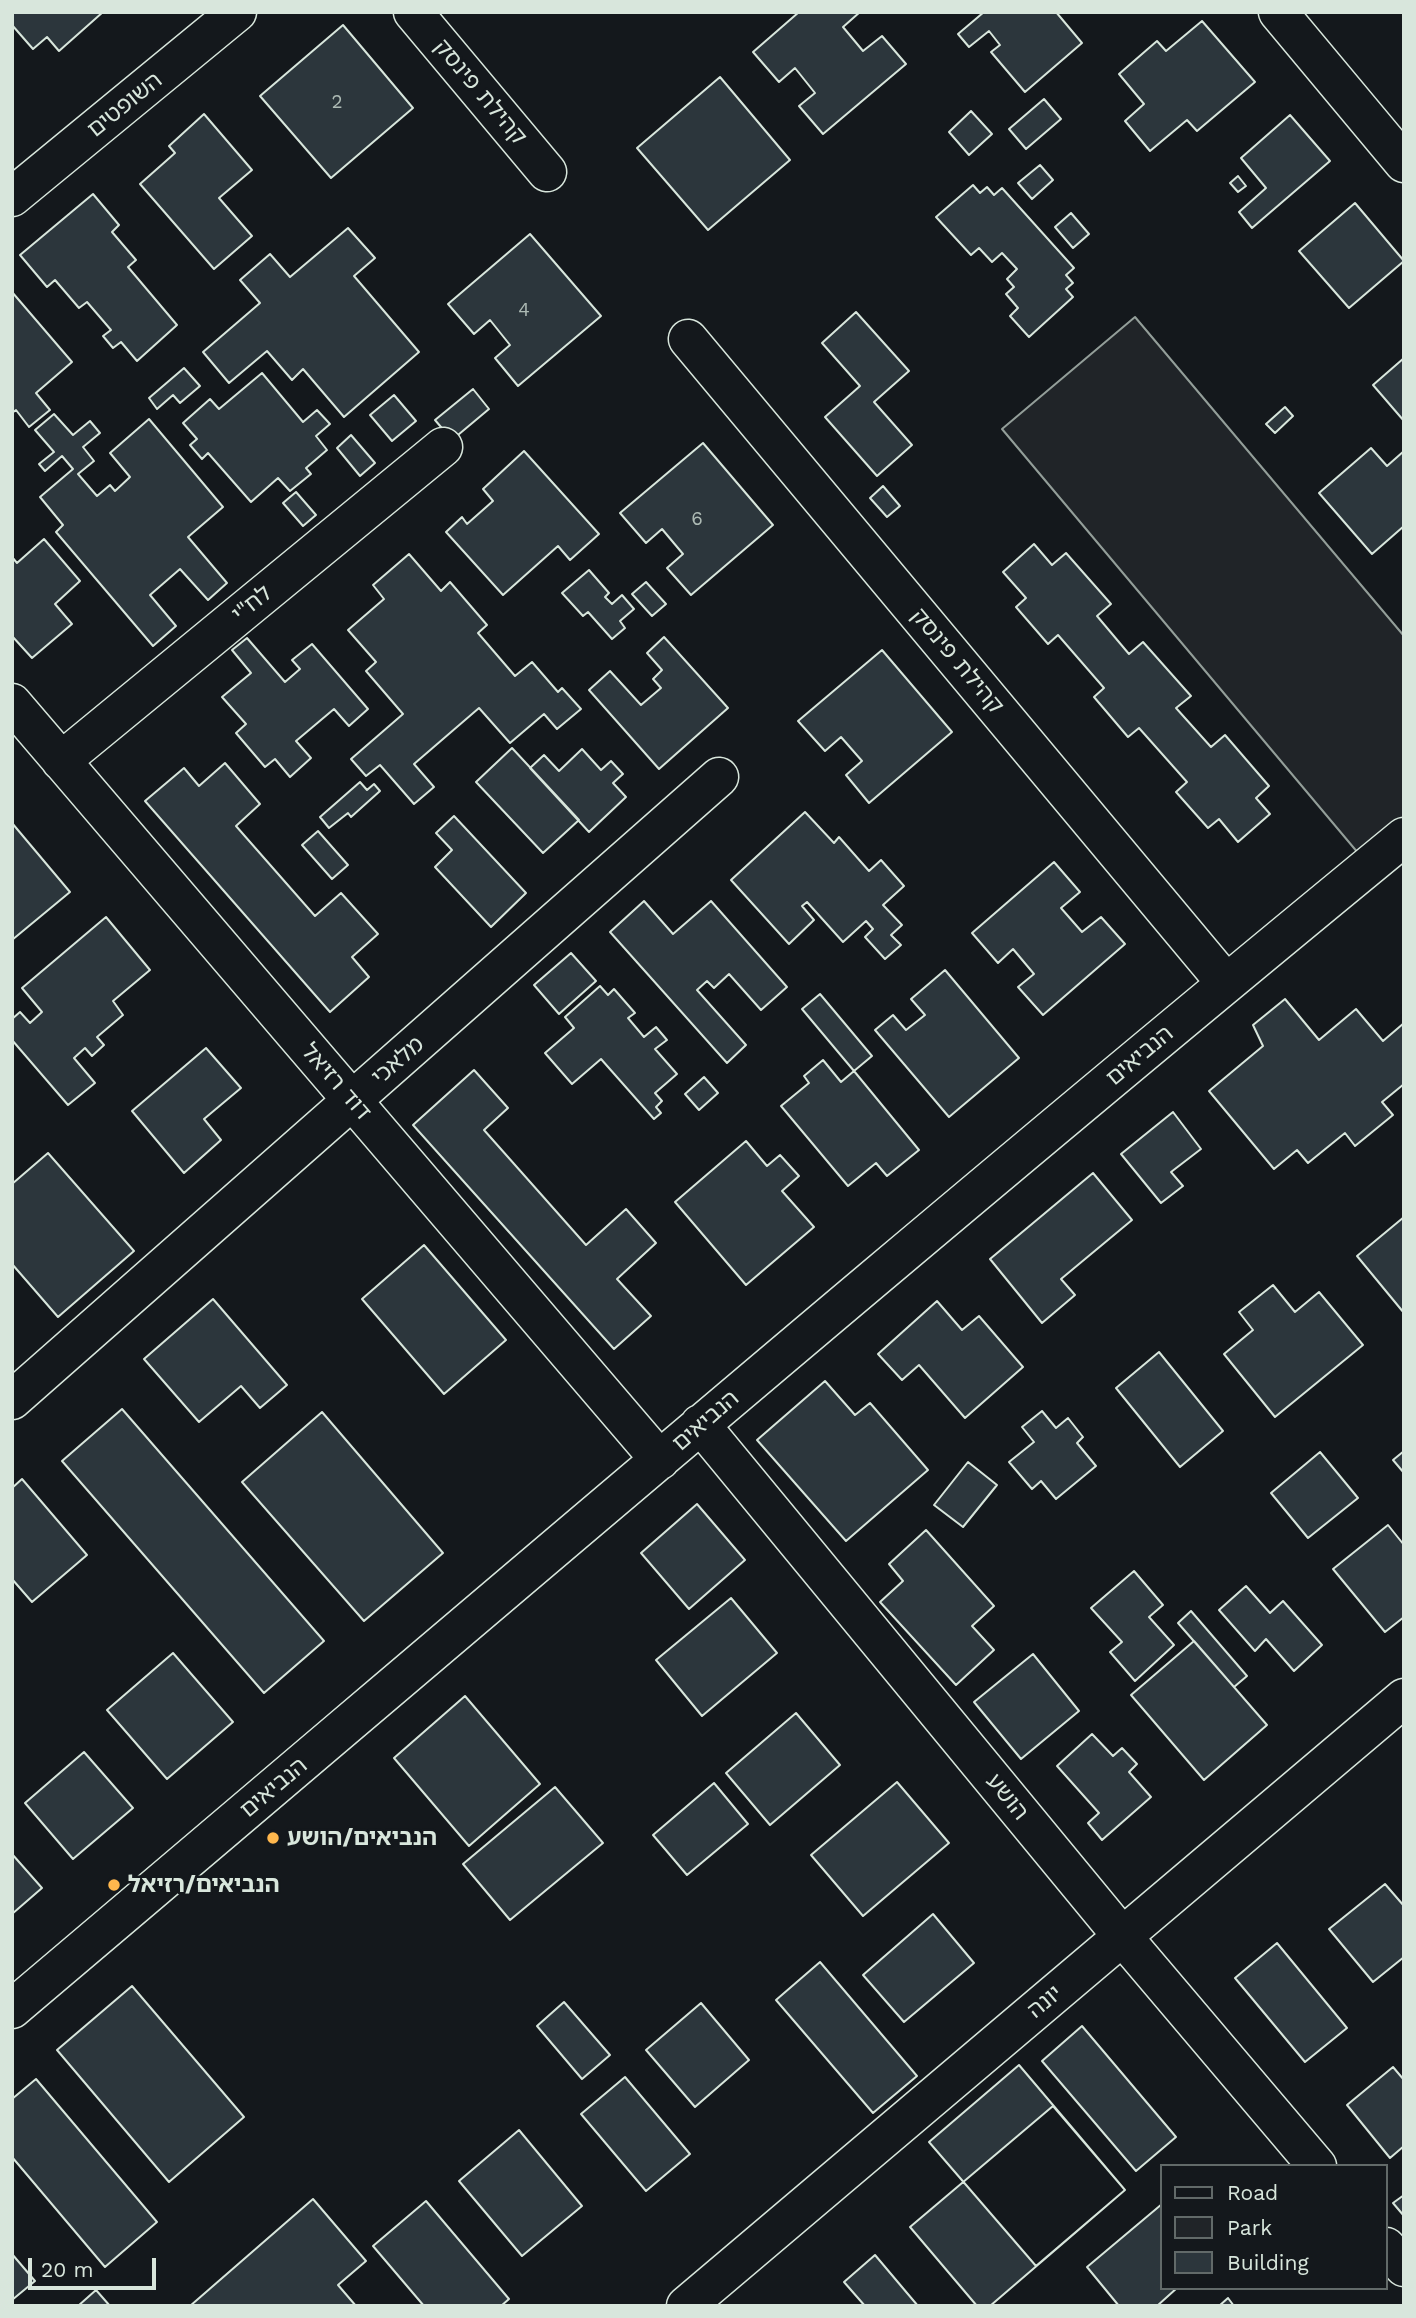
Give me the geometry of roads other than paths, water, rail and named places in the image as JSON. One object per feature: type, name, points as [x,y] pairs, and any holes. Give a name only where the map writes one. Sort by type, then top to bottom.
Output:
[{"type":"street","name":"השופטים","points":[[12,197],[237,12]]},
{"type":"street","name":"קהילת פינסק","points":[[414,12],[547,172]]},
{"type":"street","points":[[1278,12],[1404,163]]},
{"type":"street","name":"קהילת פינסק","points":[[688,339],[1226,983]]},
{"type":"street","name":"לח\"י","points":[[61,761],[443,447]]},
{"type":"street","name":"דוד רזיאל","points":[[12,704],[660,1460]]},
{"type":"street","name":"מלאכי","points":[[18,1383],[353,1101],[719,777]]},
{"type":"street","name":"הנביאים","points":[[12,2009],[700,1424],[1404,837]]},
{"type":"street","name":"הושע","points":[[700,1424],[1122,1936],[1315,2164]]},
{"type":"street","name":"יונה","points":[[686,2306],[1404,1698]]},
{"type":"street","points":[[1388,2249],[1404,2267]]},
{"type":"place","name":"הנביאים/הושע","points":[[273,1838]]},
{"type":"place","name":"הנביאים/רזיאל","points":[[114,1885]]}]
